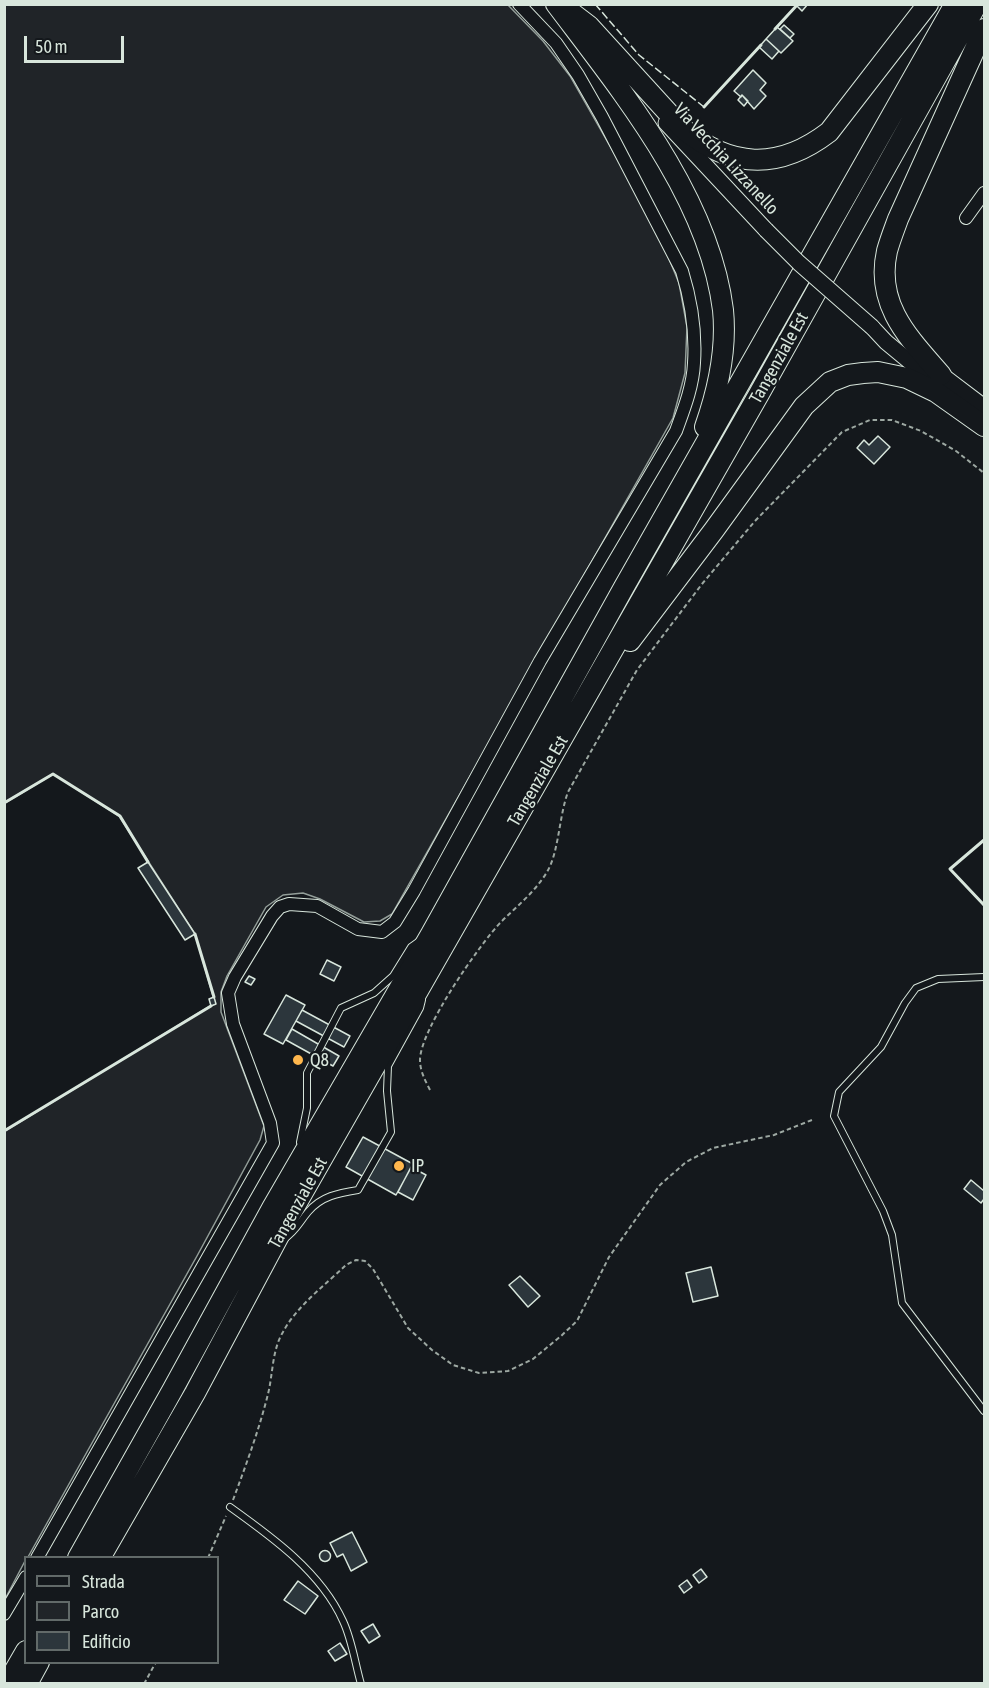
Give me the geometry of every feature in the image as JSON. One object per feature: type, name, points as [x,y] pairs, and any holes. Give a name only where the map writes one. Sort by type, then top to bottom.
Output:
[{"type":"highway","points":[[564,7],[589,26],[682,129],[717,152],[739,158],[763,159],[796,152],[829,132],[928,4]]},
{"type":"highway","name":"Tangenziale Est","points":[[79,1556],[168,1399],[272,1208],[431,934],[624,587],[955,4]]},
{"type":"highway","name":"Tangenziale Est","points":[[101,1556],[195,1393],[273,1247],[759,394],[977,4]]},
{"type":"highway","points":[[564,7],[630,104],[691,206],[709,250],[723,312],[720,372],[710,412],[704,428],[633,554],[624,587]]},
{"type":"highway","points":[[941,375],[904,333],[896,319],[886,292],[884,273],[887,251],[898,219],[984,29]]},
{"type":"highway","points":[[523,807],[541,788],[633,638],[798,413],[816,393],[830,382],[848,375],[878,372],[892,374],[907,378],[936,392],[984,425]]},
{"type":"highway","points":[[7,1683],[24,1654]]},
{"type":"highway","points":[[27,1683],[38,1664]]},
{"type":"street","points":[[38,1556],[273,1143],[270,1123],[233,1024],[228,993],[235,977],[272,916],[280,907],[289,904],[317,906],[358,929],[372,932],[382,932],[395,922],[540,661],[676,431],[689,393],[694,363],[693,325],[682,271],[578,75],[555,43],[519,4]]},
{"type":"street","name":"Via Vecchia Lizzanello","points":[[564,7],[672,130],[799,263],[886,342],[984,425]]},
{"type":"street","points":[[966,218],[984,193]]},
{"type":"street","name":"Via Vecchia Lizzanello","points":[[872,327],[888,335],[984,407]]},
{"type":"street","points":[[4,1614],[24,1580]]},
{"type":"lane","points":[[296,1149],[302,1139],[307,1108],[307,1073],[341,1008],[374,993],[393,976],[411,947],[431,934]]},
{"type":"lane","points":[[273,1247],[295,1232],[309,1210],[330,1195],[358,1190],[391,1132],[387,1091],[388,1066],[420,1008],[428,974]]},
{"type":"lane","points":[[984,976],[938,979],[916,988],[905,1003],[881,1047],[839,1092],[834,1116],[892,1235],[902,1303],[984,1411]]},
{"type":"lane","points":[[272,1208],[279,1180]]},
{"type":"lane","points":[[230,1507],[270,1536],[326,1592],[344,1622],[360,1683]]},
{"type":"path","points":[[430,1090],[422,1074],[419,1059],[425,1039],[443,1003],[475,954],[500,923],[540,884],[549,868],[555,849],[561,809],[568,792],[638,670],[702,584],[755,521],[842,432],[870,420],[892,420],[921,431],[956,451],[984,473]]},
{"type":"path","points":[[208,1556],[250,1456],[282,1333],[295,1315],[346,1264],[356,1260],[365,1261],[373,1269],[408,1328],[453,1365],[479,1372],[507,1371],[533,1359],[577,1321],[609,1257],[660,1185],[686,1162],[713,1148],[774,1135],[812,1120]]},
{"type":"path","points":[[144,1683],[155,1664]]},
{"type":"green space","points":[[5,5],[508,5],[543,41],[570,76],[655,225],[679,283],[687,327],[685,373],[673,418],[392,914],[380,921],[364,922],[320,899],[303,893],[283,895],[266,907],[227,976],[221,992],[221,1012],[264,1126],[260,1140],[29,1556],[24,1556],[24,1563],[5,1599],[5,1131],[215,1003],[195,934],[119,816],[53,774],[5,803]]},
{"type":"building","points":[[808,4],[802,11],[797,6]]},
{"type":"building","points":[[784,25],[794,34],[790,38],[780,29]]},
{"type":"building","points":[[777,27],[793,41],[781,53],[766,39]]},
{"type":"building","points":[[766,39],[779,51],[772,59],[759,47]]},
{"type":"building","points":[[753,70],[766,83],[760,90],[766,96],[754,109],[742,95],[741,97],[734,91]]},
{"type":"building","points":[[742,95],[748,101],[744,106],[738,100]]},
{"type":"building","points":[[878,436],[890,447],[874,464],[857,448],[864,440],[869,445]]},
{"type":"building","points":[[148,862],[195,934],[185,940],[138,868]]},
{"type":"building","points":[[327,960],[341,967],[334,981],[320,974]]},
{"type":"building","points":[[249,976],[255,979],[251,985],[245,982]]},
{"type":"building","points":[[286,995],[305,1005],[283,1044],[264,1034]]},
{"type":"building","points":[[214,997],[216,1004],[211,1006],[209,999]]},
{"type":"building","points":[[302,1010],[350,1036],[344,1047],[296,1021]]},
{"type":"building","points":[[292,1029],[339,1056],[333,1066],[286,1040]]},
{"type":"building","points":[[363,1137],[413,1164],[396,1195],[346,1167]]},
{"type":"building","points":[[411,1167],[426,1175],[413,1200],[398,1192]]},
{"type":"building","points":[[971,1180],[984,1191],[984,1199],[981,1203],[964,1189]]},
{"type":"building","points":[[711,1267],[718,1296],[693,1302],[686,1273]]},
{"type":"building","points":[[520,1276],[540,1296],[528,1307],[509,1285]]},
{"type":"building","points":[[352,1532],[367,1562],[351,1571],[343,1554],[337,1557],[330,1543]]},
{"type":"building","points":[[325,1550],[331,1556],[325,1562],[319,1556]]},
{"type":"building","points":[[701,1569],[707,1577],[699,1583],[693,1575]]},
{"type":"building","points":[[687,1580],[692,1587],[684,1593],[679,1586]]},
{"type":"building","points":[[298,1581],[318,1596],[305,1614],[284,1600]]},
{"type":"building","points":[[373,1624],[380,1636],[369,1643],[361,1631]]},
{"type":"building","points":[[340,1643],[347,1654],[335,1661],[328,1651]]},
{"type":"fence","points":[[595,4],[639,55],[704,107]]},
{"type":"wall","points":[[775,29],[798,4]]},
{"type":"wall","points":[[704,107],[761,45]]},
{"type":"wall","points":[[4,803],[53,774],[120,816],[148,862]]},
{"type":"wall","points":[[984,840],[950,869],[984,905]]},
{"type":"wall","points":[[195,934],[214,997]]},
{"type":"wall","points":[[4,1131],[211,1006]]},
{"type":"place","name":"Q8","points":[[298,1060]]},
{"type":"place","name":"IP","points":[[399,1166]]}]
